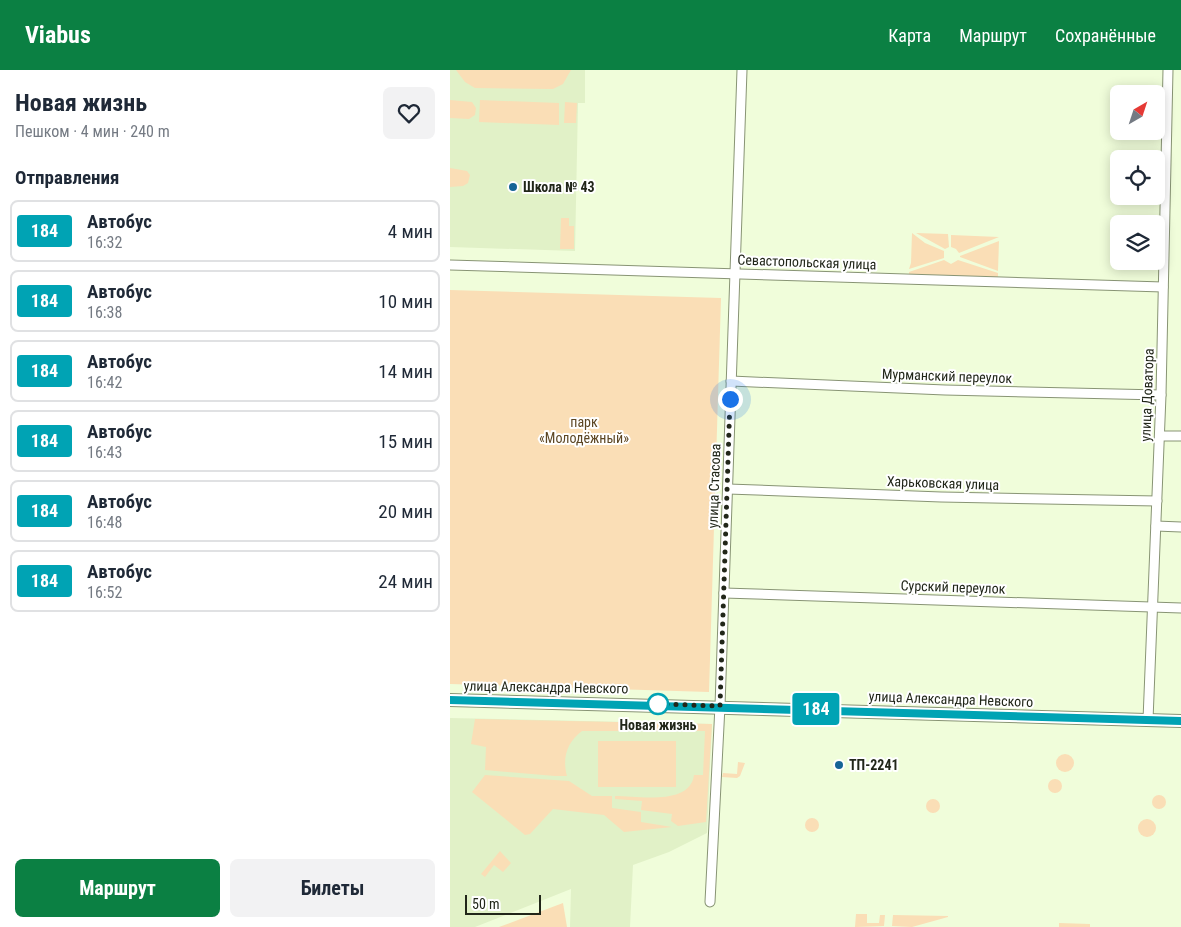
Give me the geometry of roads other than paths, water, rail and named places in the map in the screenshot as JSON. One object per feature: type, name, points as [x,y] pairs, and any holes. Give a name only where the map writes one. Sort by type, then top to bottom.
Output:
[{"type":"street","name":"улица Стасова","points":[[710,902],[720,706],[742,70]]},
{"type":"street","name":"улица Доватора","points":[[1148,720],[1160,436],[1168,70]]},
{"type":"street","name":"Севастопольская улица","points":[[450,265],[1163,287]]},
{"type":"street","name":"Мурманский переулок","points":[[731,382],[1161,395]]},
{"type":"street","points":[[1160,436],[1181,436]]},
{"type":"street","name":"Харьковская улица","points":[[728,489],[941,497],[1157,501]]},
{"type":"street","points":[[1156,526],[1181,526]]},
{"type":"street","name":"Сурский переулок","points":[[724,593],[1181,608]]},
{"type":"street","name":"улица Александра Невского","points":[[450,700],[720,706],[1181,721]]},
{"type":"place","name":"Школа № 43","points":[[513,187]]},
{"type":"place","name":"Новая жизнь","points":[[658,704]]},
{"type":"place","name":"ТП-2241","points":[[839,765]]},
{"type":"park label","name":"парк «Молодёжный»","points":[[584,430]]}]
